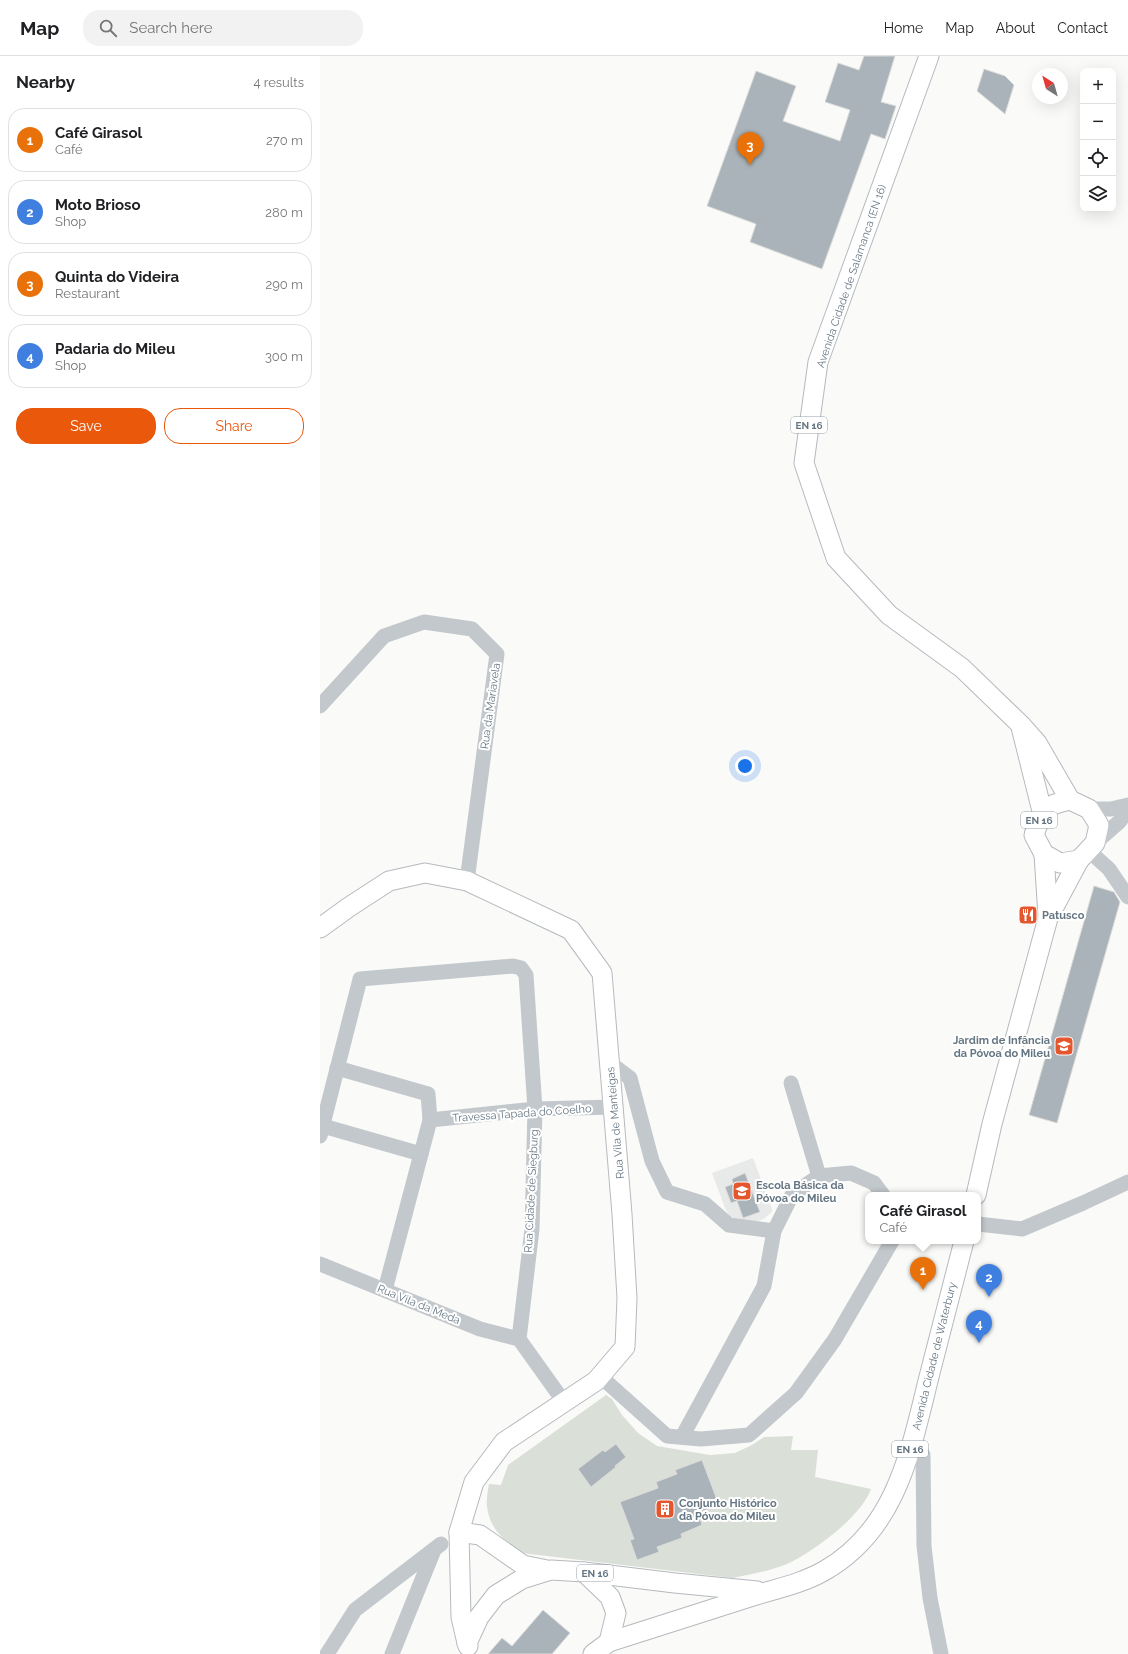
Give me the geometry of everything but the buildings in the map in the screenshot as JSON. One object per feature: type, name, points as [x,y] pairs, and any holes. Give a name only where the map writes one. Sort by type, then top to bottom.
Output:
[{"type":"main road","name":"Avenida Cidade de Salamanca (EN 16)","points":[[929,56],[818,362],[804,463],[836,558],[889,615],[962,668],[1021,726]]},
{"type":"main road","name":"EN 16","points":[[1021,726],[1037,743],[1070,800],[1054,804],[1042,811]]},
{"type":"main road","name":"EN 16","points":[[1021,726],[1042,811],[1034,835],[1044,854],[1048,918]]},
{"type":"main road","points":[[1070,800],[1089,809]]},
{"type":"main road","name":"EN 16","points":[[977,1192],[992,1124],[1048,918],[1088,851],[1099,825],[1089,809]]},
{"type":"main road","points":[[1044,854],[1060,863],[1088,851]]},
{"type":"main road","name":"Rua Vila de Manteigas","points":[[320,928],[389,881],[424,874],[466,881],[571,930],[602,973],[614,1107],[627,1298],[624,1347],[596,1381],[504,1442],[474,1482],[458,1532],[461,1617],[466,1651]]},
{"type":"main road","name":"Avenida Cidade de Waterbury","points":[[766,1592],[798,1583],[824,1571],[844,1558],[874,1528],[888,1506],[902,1476],[914,1437],[963,1244]]},
{"type":"main road","points":[[458,1532],[480,1534],[523,1565],[550,1570]]},
{"type":"main road","name":"EN 16","points":[[466,1651],[479,1617],[496,1595],[522,1579],[550,1570],[584,1572],[766,1592]]},
{"type":"main road","points":[[584,1572],[610,1597],[616,1613],[608,1648]]},
{"type":"main road","name":"EN 16","points":[[466,1651],[482,1633],[493,1615],[512,1598],[529,1588],[553,1583],[578,1581],[599,1585]]},
{"type":"main road","name":"EN 16","points":[[593,1654],[766,1592]]},
{"type":"street","name":"Rua da Mariavela","points":[[320,706],[384,636],[424,622],[472,629],[497,654],[466,881]]},
{"type":"street","points":[[1089,809],[1111,809],[1128,805]]},
{"type":"street","points":[[1128,811],[1119,822],[1088,851],[1109,869],[1128,897]]},
{"type":"street","name":"Rua Cidade de Siegburg","points":[[337,1068],[360,979],[513,966],[521,968],[526,974],[535,1109],[532,1229],[519,1339]]},
{"type":"street","points":[[610,1063],[630,1078],[652,1162],[668,1192],[705,1204],[729,1225],[774,1231]]},
{"type":"street","points":[[385,1290],[421,1154],[430,1120],[428,1094],[337,1068],[321,1131],[421,1154]]},
{"type":"street","points":[[791,1083],[819,1176]]},
{"type":"street","name":"Travessa Tapada do Coelho","points":[[430,1120],[535,1109],[614,1107]]},
{"type":"street","points":[[682,1437],[764,1286],[774,1231],[792,1195],[819,1176],[851,1173],[874,1184],[881,1192]]},
{"type":"street","points":[[981,1224],[1022,1229],[1128,1182]]},
{"type":"street","points":[[600,1376],[667,1436],[701,1438],[749,1435],[796,1393],[835,1340],[890,1244]]},
{"type":"street","name":"Rua Vila da Meda","points":[[320,1264],[480,1329],[519,1339]]},
{"type":"street","points":[[519,1339],[564,1402]]},
{"type":"street","points":[[914,1437],[924,1455],[924,1546],[930,1598],[941,1654]]},
{"type":"street","points":[[328,1654],[355,1610],[437,1547],[393,1653]]},
{"type":"shaded area","name":"Escola Básica da Póvoa do Mileu","points":[[753,1158],[772,1209],[772,1212],[765,1218],[756,1222],[735,1219],[729,1215],[712,1173]]},
{"type":"shaded area","points":[[606,1395],[612,1399],[622,1415],[638,1433],[657,1446],[710,1455],[735,1453],[752,1445],[764,1437],[793,1436],[791,1450],[818,1450],[815,1477],[871,1489],[866,1500],[847,1522],[810,1551],[787,1564],[733,1578],[521,1553],[503,1539],[491,1521],[488,1514],[487,1503],[489,1484],[501,1485],[508,1465]]},
{"type":"place","name":"Quinta do Videira","points":[[750,165]]},
{"type":"place","name":"Patusco","points":[[1028,915]]},
{"type":"place","name":"Jardim de Infância da Póvoa do Mileu","points":[[1064,1046]]},
{"type":"place","name":"Escola Básica da Póvoa do Mileu","points":[[742,1191]]},
{"type":"place","name":"Café Girasol","points":[[923,1290]]},
{"type":"place","name":"Moto Brioso","points":[[989,1297]]},
{"type":"place","name":"Padaria do Mileu","points":[[979,1343]]},
{"type":"place","name":"Conjunto Histórico da Póvoa do Mileu","points":[[665,1509]]}]
